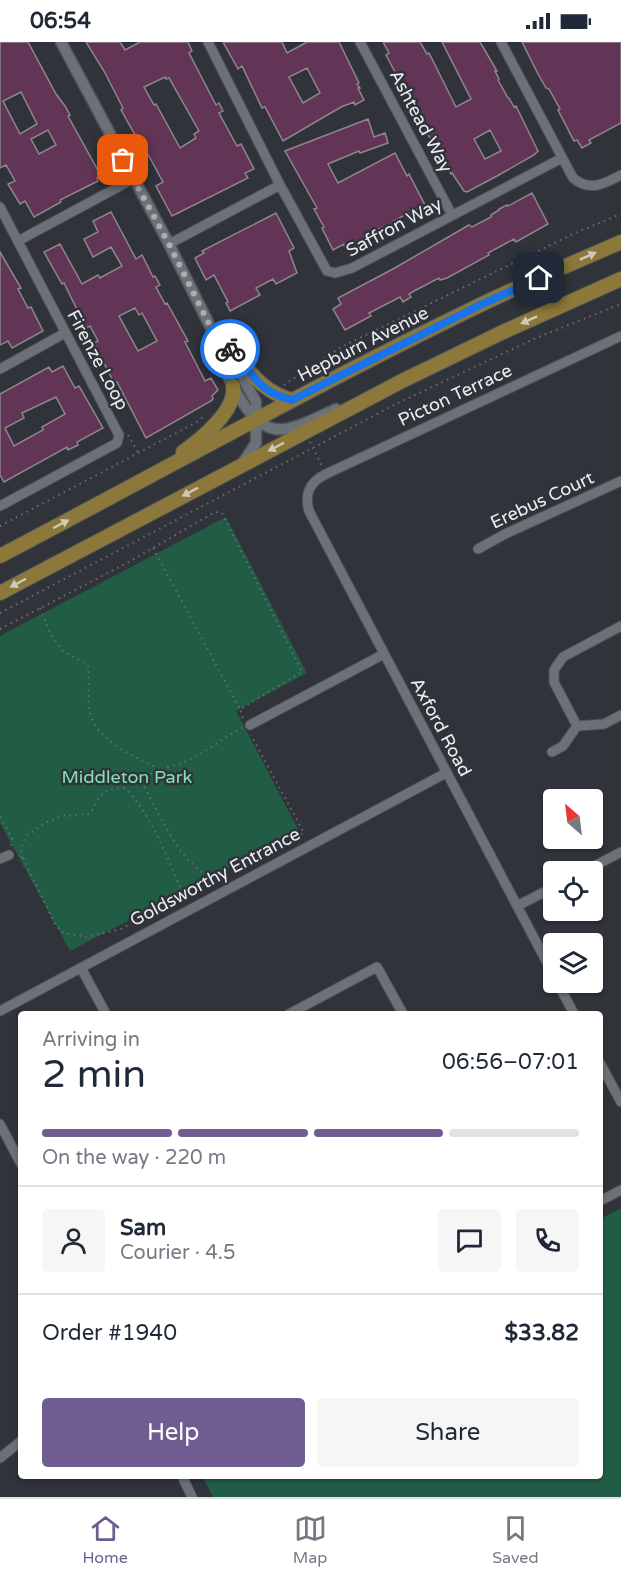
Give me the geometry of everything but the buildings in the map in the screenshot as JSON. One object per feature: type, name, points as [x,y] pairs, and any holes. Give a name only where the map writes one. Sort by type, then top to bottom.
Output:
[{"type":"main road","name":"Hepburn Avenue","points":[[0,556],[292,400],[478,306],[621,242]]},
{"type":"main road","points":[[0,593],[402,381],[621,279]]},
{"type":"main road","points":[[223,342],[237,355],[261,385],[272,393],[292,400]]},
{"type":"main road","points":[[143,481],[215,426],[232,399],[233,386]]},
{"type":"street","points":[[61,42],[169,244],[213,332],[223,342],[256,402],[256,443],[242,464]]},
{"type":"street","points":[[169,244],[280,185],[208,42]]},
{"type":"street","name":"Ashtead Way","points":[[360,42],[452,215]]},
{"type":"street","points":[[501,42],[573,178],[588,186],[598,186],[621,174]]},
{"type":"street","name":"Saffron Way","points":[[280,185],[322,265],[327,271],[335,273],[352,268],[562,158]]},
{"type":"street","points":[[18,241],[133,179]]},
{"type":"street","name":"Firenze Loop","points":[[0,207],[119,435],[117,443],[0,506]]},
{"type":"street","points":[[213,332],[215,347],[244,408],[272,429],[292,427],[402,381]]},
{"type":"street","points":[[0,369],[65,333]]},
{"type":"street","name":"Picton Terrace","points":[[308,491],[313,482],[326,474],[621,336]]},
{"type":"street","name":"Erebus Court","points":[[478,549],[505,534],[621,481]]},
{"type":"street","name":"Axford Road","points":[[308,491],[309,511],[543,955]]},
{"type":"street","points":[[577,726],[554,682],[554,670],[563,657],[621,626]]},
{"type":"street","points":[[248,726],[384,654]]},
{"type":"street","points":[[577,726],[604,724],[621,715]]},
{"type":"street","points":[[552,752],[563,746],[577,726]]},
{"type":"street","name":"Goldsworthy Entrance","points":[[0,1011],[446,773]]},
{"type":"street","points":[[603,861],[621,852]]},
{"type":"street","points":[[0,860],[9,855]]},
{"type":"street","points":[[517,906],[543,893]]},
{"type":"street","points":[[295,1011],[377,967],[401,1011]]},
{"type":"street","points":[[81,968],[104,1011]]},
{"type":"street","points":[[563,993],[572,1011]]},
{"type":"street","points":[[603,1069],[621,1102]]},
{"type":"street","points":[[0,1124],[18,1158]]},
{"type":"street","points":[[603,1199],[621,1190]]},
{"type":"street","points":[[0,1458],[18,1443]]},
{"type":"street","points":[[183,1479],[192,1497]]},
{"type":"path","points":[[280,386],[341,347],[621,213]]},
{"type":"path","points":[[0,613],[463,371],[536,338],[621,304]]},
{"type":"path","points":[[0,526],[139,454],[195,423],[209,412]]},
{"type":"path","name":"Firenze Loop","points":[[129,436],[139,454]]},
{"type":"path","points":[[313,448],[326,474]]},
{"type":"path","points":[[0,629],[153,548],[215,512],[222,513],[302,672],[240,709]]},
{"type":"path","points":[[153,548],[304,833],[121,929],[86,936],[64,933],[56,926],[23,858],[21,848],[26,836],[47,822],[61,816],[89,814],[100,794],[125,788],[134,797],[157,837],[184,895]]},
{"type":"path","points":[[40,608],[51,635],[63,651],[88,665],[90,714],[102,735],[128,753],[161,770]]},
{"type":"path","points":[[210,881],[183,854],[144,786],[144,779],[149,774],[203,754],[226,736],[248,726]]},
{"type":"path","points":[[0,817],[12,838],[9,855],[23,858]]},
{"type":"green space","name":"Middleton Park","points":[[226,517],[307,673],[236,711],[299,831],[70,951],[0,823],[0,636]]},
{"type":"green space","points":[[621,1208],[621,1497],[213,1497],[204,1479],[603,1479],[603,1217]]},
{"type":"way so far","points":[[123,160],[169,244],[213,332],[230,349]]},
{"type":"route","points":[[230,349],[261,385],[272,393],[292,400],[478,306],[539,278]]}]
